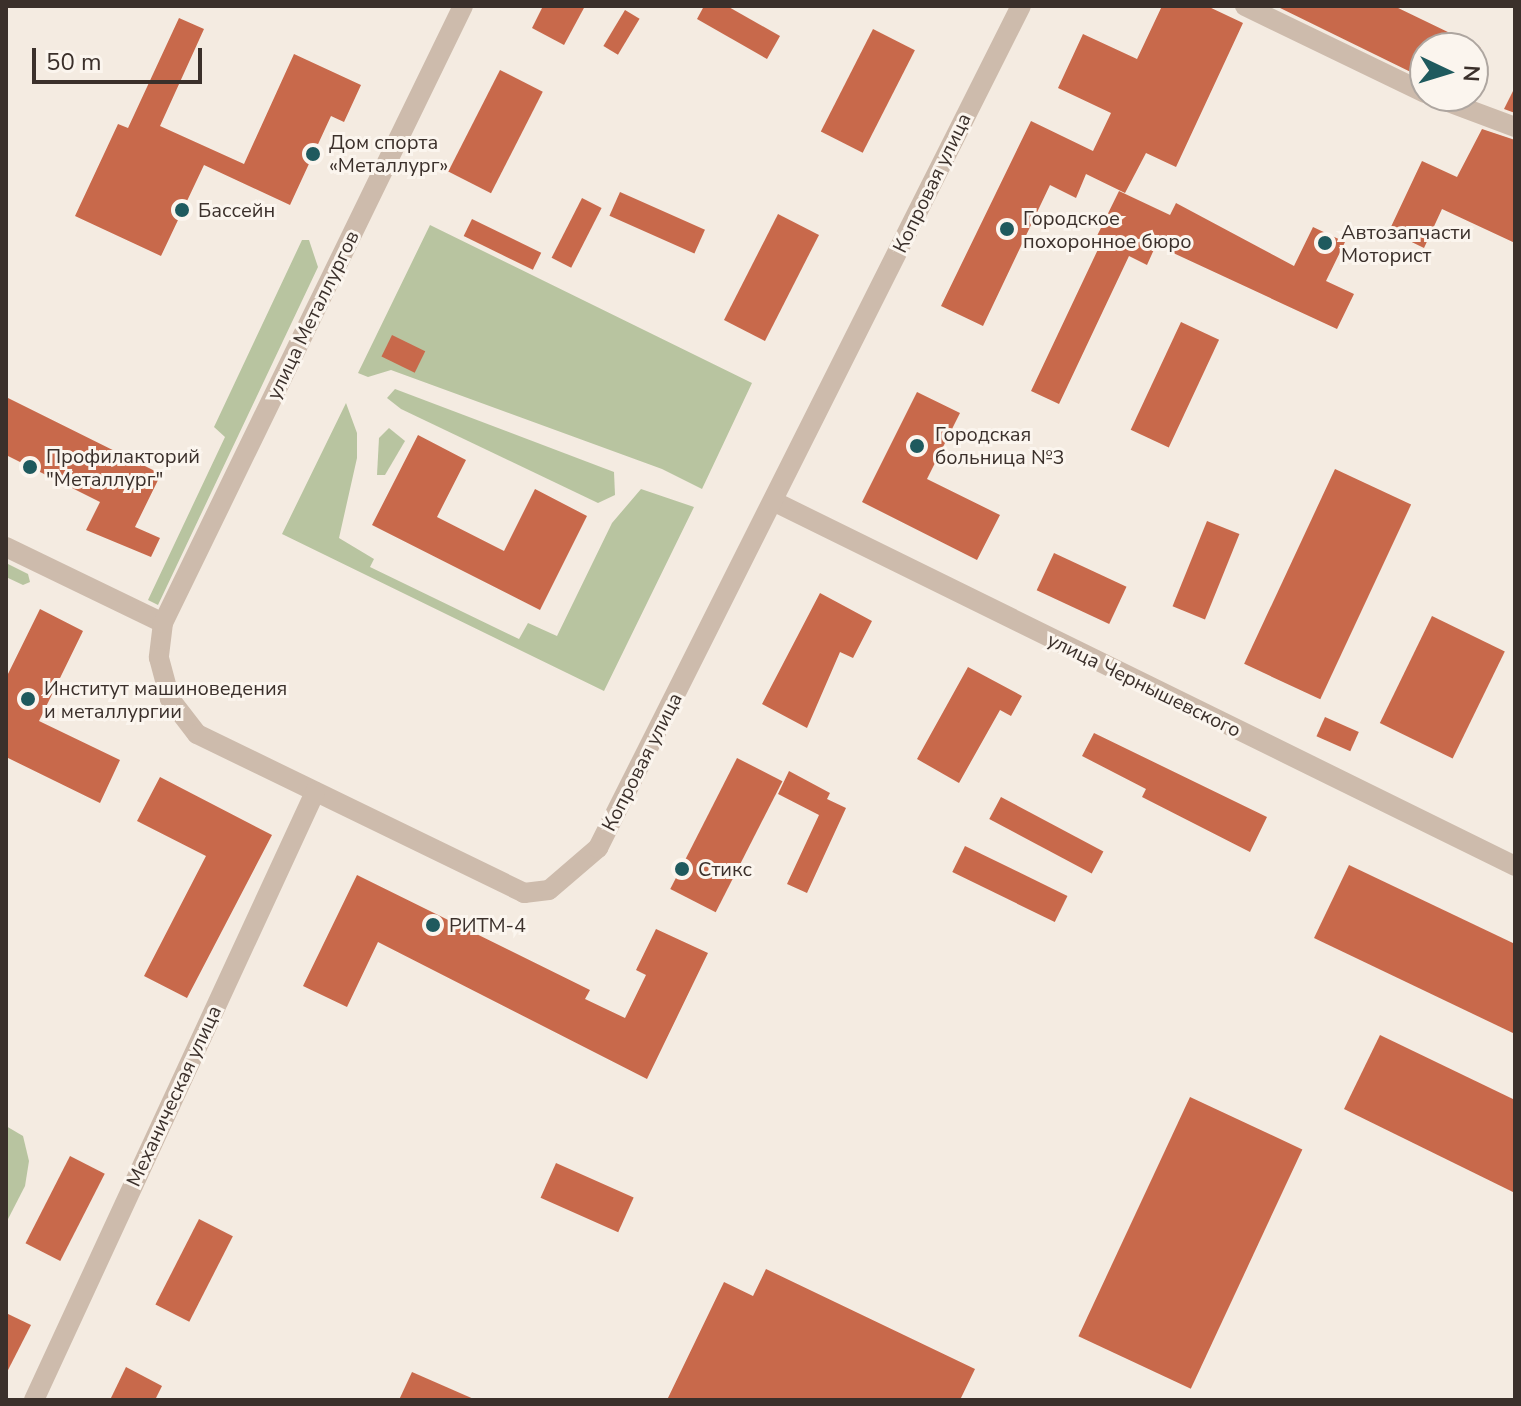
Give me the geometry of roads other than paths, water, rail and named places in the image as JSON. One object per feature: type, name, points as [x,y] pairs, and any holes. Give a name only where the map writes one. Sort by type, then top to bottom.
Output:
[{"type":"street","name":"улица Металлургов","points":[[163,623],[463,6]]},
{"type":"street","name":"Копровая улица","points":[[163,623],[159,658],[182,718],[197,734],[524,893],[549,890],[598,848],[775,502],[1021,6]]},
{"type":"street","points":[[1245,6],[1409,85]]},
{"type":"street","points":[[1475,112],[1515,127]]},
{"type":"street","name":"улица Чернышевского","points":[[775,502],[1515,866]]},
{"type":"street","points":[[6,547],[163,623]]},
{"type":"street","name":"Механическая улица","points":[[34,1400],[315,792]]},
{"type":"place","name":"Дом спорта «Металлург»","points":[[313,154]]},
{"type":"place","name":"Бассейн","points":[[182,210]]},
{"type":"place","name":"Городское похоронное бюро","points":[[1007,229]]},
{"type":"place","name":"Автозапчасти Моторист","points":[[1325,243]]},
{"type":"place","name":"Городская больница №3","points":[[917,446]]},
{"type":"place","name":"Профилакторий \"Металлург\"","points":[[30,467]]},
{"type":"place","name":"Институт машиноведения и металлургии","points":[[28,699]]},
{"type":"place","name":"Стикс","points":[[682,869]]},
{"type":"place","name":"РИТМ-4","points":[[433,925]]}]
